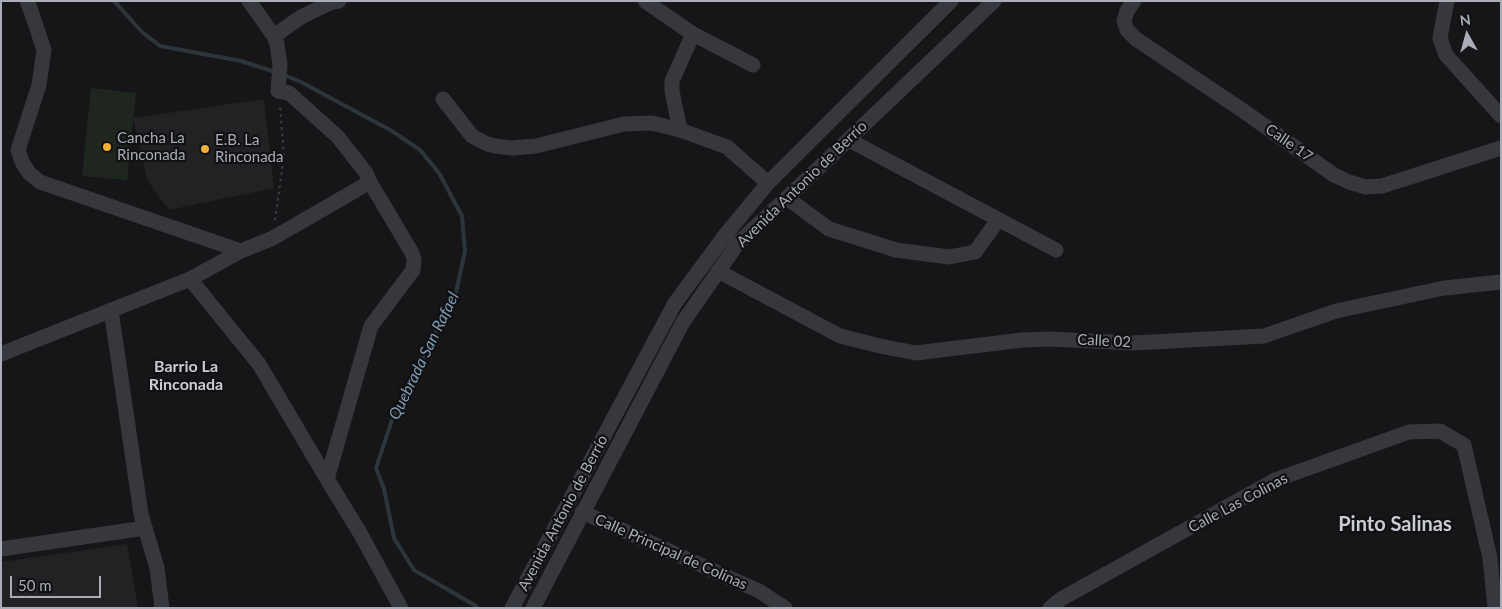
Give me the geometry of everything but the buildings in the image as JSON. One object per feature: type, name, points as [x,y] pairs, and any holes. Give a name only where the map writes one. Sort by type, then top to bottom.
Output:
[{"type":"street","points":[[26,1],[32,11],[44,50],[39,85],[18,150],[22,162],[29,173],[40,182],[242,251]]},
{"type":"street","points":[[249,1],[274,36],[279,53],[279,79],[289,93],[338,137],[366,173],[412,252],[413,270],[371,326],[327,479]]},
{"type":"street","points":[[274,36],[301,17],[330,3],[339,1]]},
{"type":"street","points":[[645,1],[693,34],[753,65]]},
{"type":"street","name":"Avenida Antonio de Berrío","points":[[512,608],[675,303],[726,234],[768,184],[951,1]]},
{"type":"street","name":"Avenida Antonio de Berrío","points":[[533,608],[683,322],[738,243],[994,1]]},
{"type":"street","name":"Calle 17","points":[[1134,1],[1127,11],[1124,21],[1127,30],[1136,39],[1334,175],[1349,182],[1366,187],[1382,186],[1501,148]]},
{"type":"street","points":[[1447,1],[1440,38],[1446,55],[1501,116]]},
{"type":"street","points":[[680,130],[672,91],[672,81],[693,34]]},
{"type":"street","points":[[443,99],[472,136],[487,144],[503,148],[536,146],[624,124],[652,123],[680,130],[727,147],[768,184]]},
{"type":"street","points":[[849,140],[1056,250]]},
{"type":"street","points":[[1,354],[190,279],[242,251],[273,238],[370,182]]},
{"type":"street","points":[[787,198],[829,229],[896,250],[949,257],[975,252],[998,220]]},
{"type":"street","name":"Calle 02","points":[[718,271],[840,336],[916,353],[1022,340],[1052,339],[1133,343],[1264,336],[1336,311],[1444,288],[1501,282]]},
{"type":"street","points":[[190,279],[259,364],[360,533],[401,608]]},
{"type":"street","points":[[111,310],[141,514],[157,568],[162,608]]},
{"type":"street","name":"Calle Las Colinas","points":[[1050,608],[1061,599],[1276,480],[1409,432],[1440,431],[1464,445],[1490,558],[1495,608]]},
{"type":"street","name":"Calle Principal de Colinas","points":[[582,512],[759,591],[786,608]]},
{"type":"street","points":[[1,549],[146,528]]},
{"type":"path","points":[[273,238],[284,156],[279,79]]},
{"type":"shaded area","name":"Cancha La Rinconada","points":[[91,88],[136,93],[127,180],[82,176]]},
{"type":"shaded area","name":"E.B. La Rinconada","points":[[264,99],[274,188],[169,210],[147,180],[133,118]]},
{"type":"shaded area","points":[[127,544],[138,608],[1,608],[1,562]]},
{"type":"waterway","name":"Quebrada San Rafael","points":[[114,1],[142,32],[160,46],[241,61],[275,72]]},
{"type":"waterway","name":"Quebrada San Rafael","points":[[284,75],[301,82],[392,131],[420,150],[439,173],[462,216],[465,251],[456,293],[393,417],[376,468],[384,489],[394,538],[414,570],[476,606]]},
{"type":"place","name":"Cancha La Rinconada","points":[[107,147]]},
{"type":"place","name":"E.B. La Rinconada","points":[[205,149]]},
{"type":"district","name":"Barrio La Rinconada","points":[[186,376]]},
{"type":"district","name":"Pinto Salinas","points":[[1395,525]]}]
